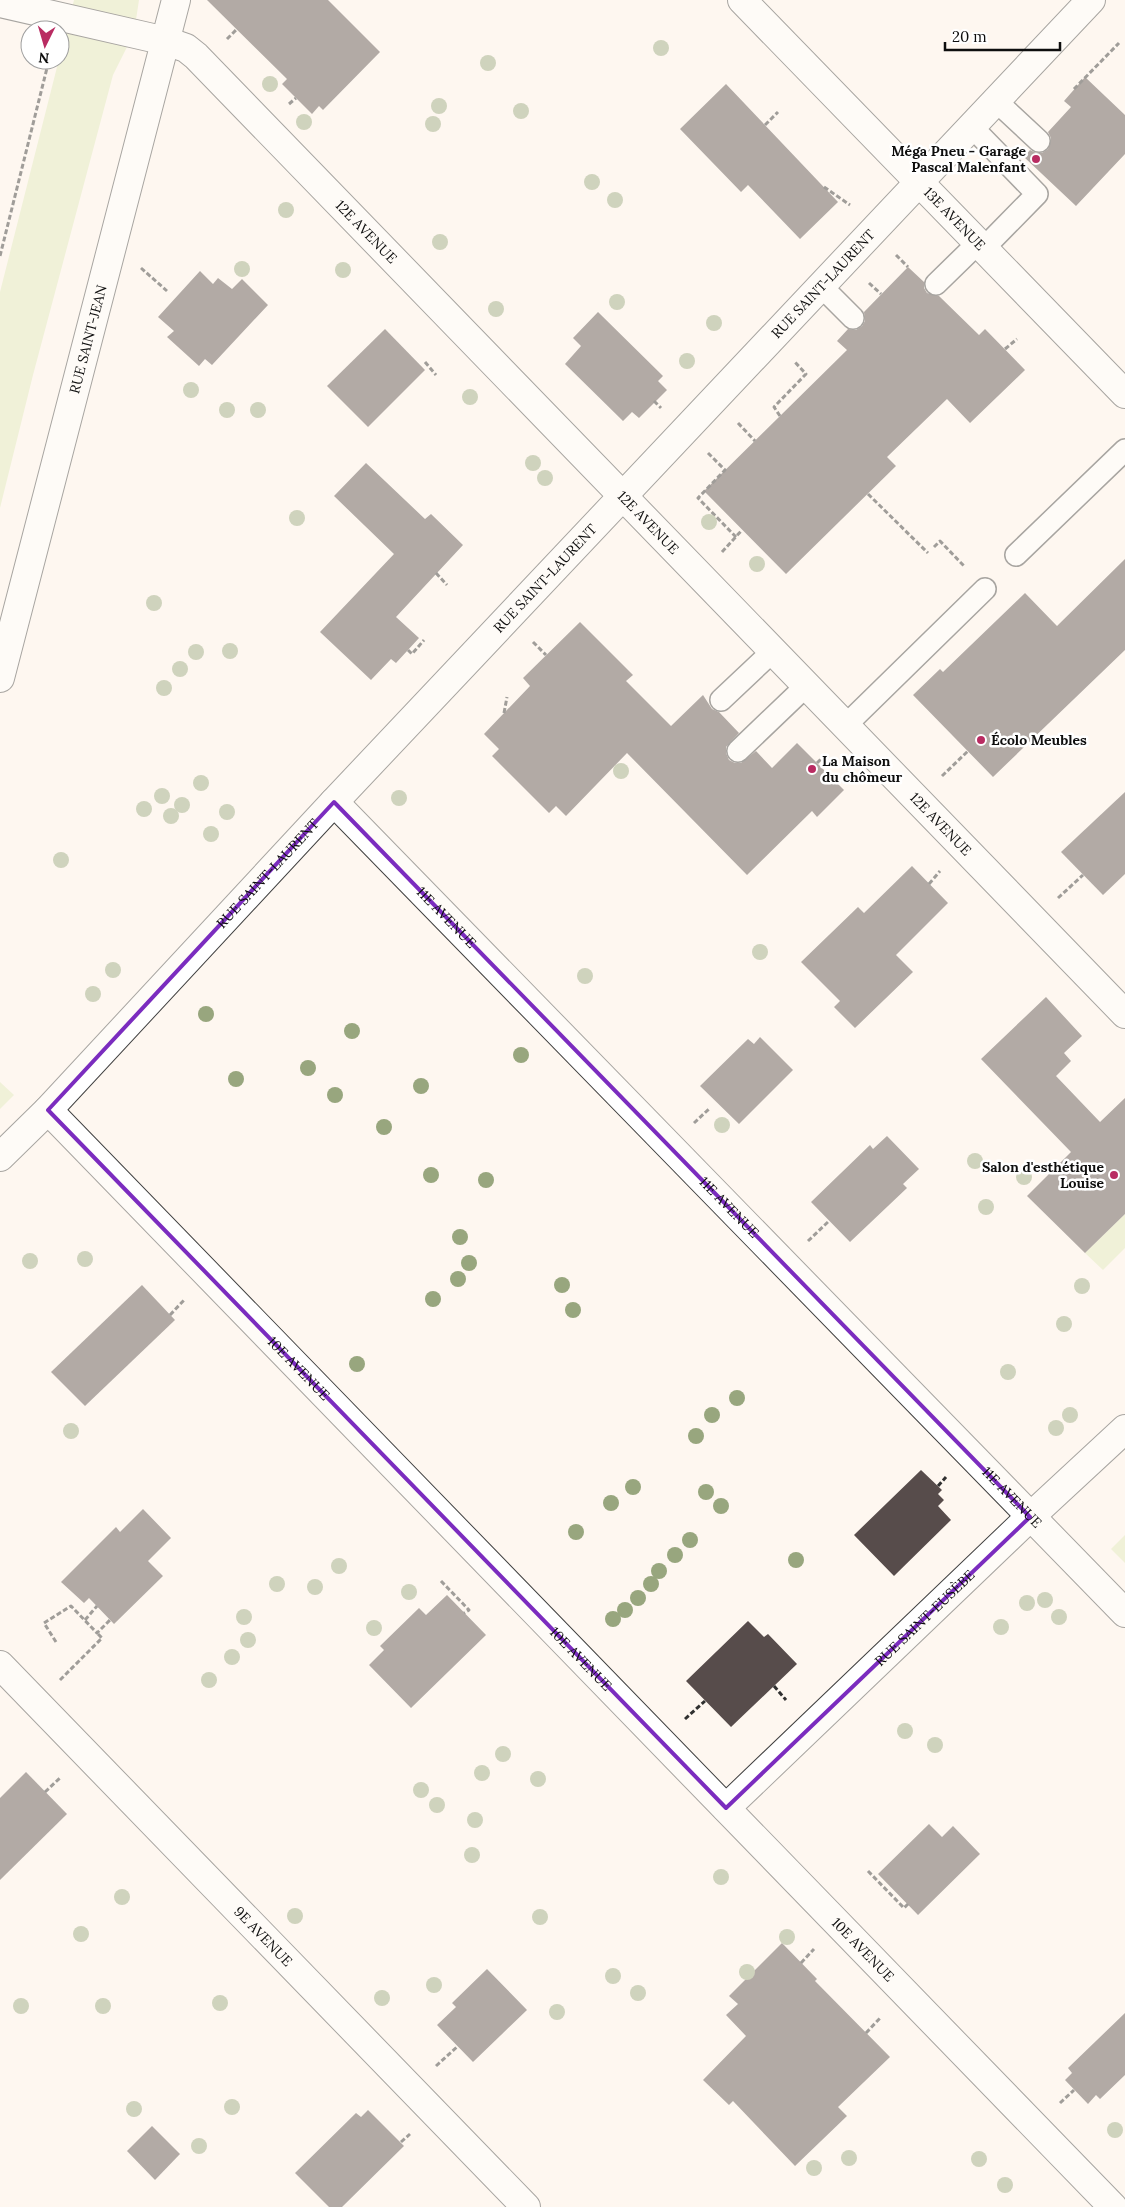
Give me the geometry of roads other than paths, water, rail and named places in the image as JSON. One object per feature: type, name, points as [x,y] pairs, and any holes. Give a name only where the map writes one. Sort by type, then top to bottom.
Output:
[{"type":"street","name":"RUE SAINT-JEAN","points":[[0,678],[176,0]]},
{"type":"street","name":"13E AVENUE","points":[[742,0],[1125,394]]},
{"type":"street","name":"RUE SAINT-LAURENT","points":[[0,1157],[48,1110],[334,802],[1091,0]]},
{"type":"street","name":"12E AVENUE","points":[[0,3],[166,41],[186,48],[196,56],[1125,1014]]},
{"type":"street","name":"11E AVENUE","points":[[334,802],[1125,1613]]},
{"type":"street","name":"10E AVENUE","points":[[48,1110],[1113,2207]]},
{"type":"street","name":"RUE SAINT-EUSÈBE","points":[[726,1808],[1030,1517],[1125,1429]]},
{"type":"street","name":"9E AVENUE","points":[[0,1665],[526,2207]]},
{"type":"lane","points":[[995,100],[1038,141]]},
{"type":"lane","points":[[936,284],[1037,194],[971,126]]},
{"type":"lane","points":[[821,286],[853,318]]},
{"type":"lane","points":[[1016,555],[1125,450]]},
{"type":"lane","points":[[845,726],[985,589]]},
{"type":"lane","points":[[721,700],[773,651]]},
{"type":"lane","points":[[738,751],[806,686]]},
{"type":"place","name":"Méga Pneu - Garage Pascal Malenfant","points":[[1036,159]]},
{"type":"place","name":"Écolo Meubles","points":[[981,740]]},
{"type":"place","name":"La Maison du chômeur","points":[[812,769]]},
{"type":"place","name":"Salon d'esthétique Louise","points":[[1114,1175]]}]
